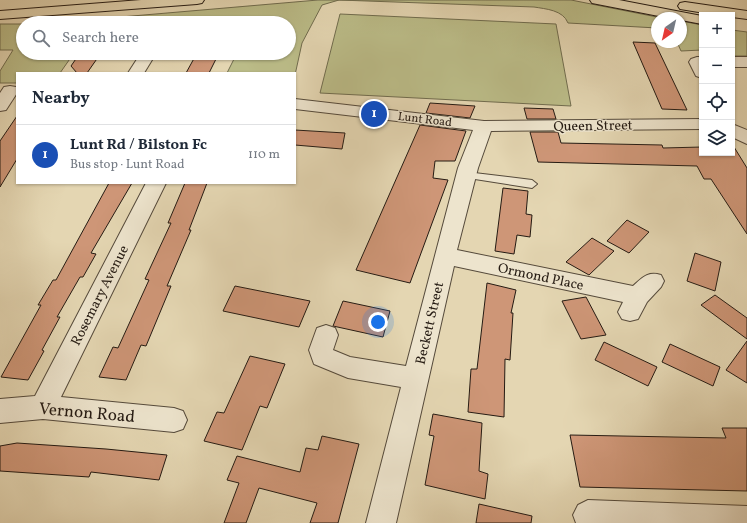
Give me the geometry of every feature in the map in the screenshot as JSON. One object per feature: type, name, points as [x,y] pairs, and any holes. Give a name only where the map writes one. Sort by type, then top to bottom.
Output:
[{"type":"highway","points":[[0,8],[54,0]]},
{"type":"highway","points":[[0,8],[197,0]]},
{"type":"highway","points":[[597,0],[699,19]]},
{"type":"highway","points":[[659,0],[747,15]]},
{"type":"highway","points":[[735,25],[747,27]]},
{"type":"street","points":[[137,72],[144,60]]},
{"type":"street","points":[[735,62],[747,62]]},
{"type":"street","points":[[0,106],[9,91]]},
{"type":"street","name":"Lunt Road","points":[[296,104],[484,126]]},
{"type":"street","name":"Queen Street","points":[[484,126],[699,124]]},
{"type":"street","name":"Beckett Street","points":[[381,523],[466,175],[484,126]]},
{"type":"street","name":"Rosemary Avenue","points":[[43,407],[155,184]]},
{"type":"street","name":"Ormond Place","points":[[445,256],[641,296]]},
{"type":"street","points":[[326,335],[321,350],[323,357],[348,367],[416,379]]},
{"type":"street","name":"Vernon Road","points":[[0,411],[43,407],[174,420]]},
{"type":"street","points":[[588,515],[738,522]]},
{"type":"lane","points":[[466,175],[532,184]]},
{"type":"green space","points":[[318,0],[339,0],[322,5],[302,43],[296,72],[228,72],[234,60],[296,60],[296,16],[132,16]]},
{"type":"green space","points":[[339,0],[571,0],[651,16],[651,28],[568,23],[562,15],[558,13],[534,7]]},
{"type":"green space","points":[[340,14],[556,24],[571,106],[320,93]]},
{"type":"green space","points":[[687,22],[699,24],[699,50],[681,51],[680,48],[687,48]]},
{"type":"green space","points":[[0,24],[16,24],[16,60],[69,60],[61,72],[16,72],[16,83],[0,83],[0,71],[13,50],[0,50]]},
{"type":"green space","points":[[735,30],[747,32],[747,56],[735,56]]},
{"type":"building","points":[[633,42],[651,43],[651,48],[657,48],[687,110],[662,109]]},
{"type":"building","points":[[75,60],[96,60],[88,72],[76,72],[71,66]]},
{"type":"building","points":[[193,60],[216,60],[210,72],[187,72]]},
{"type":"building","points":[[430,103],[475,106],[470,118],[426,113]]},
{"type":"building","points":[[524,108],[553,109],[556,119],[527,119]]},
{"type":"building","points":[[16,117],[16,161],[0,187],[0,141]]},
{"type":"building","points":[[420,125],[466,131],[455,161],[435,161],[433,178],[448,180],[410,283],[356,270]]},
{"type":"building","points":[[296,130],[345,133],[342,149],[296,145]]},
{"type":"building","points":[[530,132],[558,132],[561,143],[662,145],[663,148],[699,147],[699,156],[735,156],[735,149],[747,168],[747,234],[711,179],[704,179],[697,166],[538,162]]},
{"type":"building","points":[[108,184],[131,184],[91,253],[96,254],[83,277],[80,277],[57,317],[60,317],[28,380],[1,377],[41,305],[38,305],[53,280],[56,280]]},
{"type":"building","points":[[185,184],[207,184],[189,230],[191,230],[167,286],[171,286],[146,346],[141,345],[126,380],[99,377],[113,347],[118,348],[149,280],[145,279],[171,223],[168,223]]},
{"type":"building","points":[[503,188],[528,191],[526,214],[532,215],[530,237],[517,235],[514,254],[495,251]]},
{"type":"building","points":[[627,220],[649,232],[629,253],[607,241]]},
{"type":"building","points":[[592,238],[614,251],[589,275],[566,262]]},
{"type":"building","points":[[695,253],[721,262],[715,291],[687,281]]},
{"type":"building","points":[[487,283],[516,290],[511,313],[513,313],[510,360],[505,359],[504,417],[468,412],[471,369],[477,369]]},
{"type":"building","points":[[235,286],[310,301],[299,327],[223,311]]},
{"type":"building","points":[[715,295],[747,318],[747,339],[701,305]]},
{"type":"building","points":[[586,297],[606,335],[581,339],[562,301]]},
{"type":"building","points":[[343,301],[390,311],[383,337],[333,326]]},
{"type":"building","points":[[747,341],[747,383],[726,370]]},
{"type":"building","points":[[604,342],[657,367],[648,386],[595,360]]},
{"type":"building","points":[[670,344],[720,367],[713,386],[662,362]]},
{"type":"building","points":[[250,356],[285,364],[267,408],[260,406],[242,450],[204,441],[217,412],[224,413]]},
{"type":"building","points":[[433,414],[482,423],[479,471],[488,474],[485,499],[425,485],[434,436],[429,435]]},
{"type":"building","points":[[722,428],[747,428],[747,491],[580,487],[570,435],[726,438]]},
{"type":"building","points":[[322,436],[359,444],[338,523],[310,523],[317,503],[259,488],[246,523],[224,523],[239,483],[227,480],[237,456],[300,472],[306,448],[318,450]]},
{"type":"building","points":[[17,443],[167,455],[159,480],[91,472],[89,477],[0,471],[0,446]]},
{"type":"building","points":[[479,504],[532,516],[531,523],[476,523]]},
{"type":"place","name":"Lunt Rd / Bilston Fc","points":[[374,114]]}]
